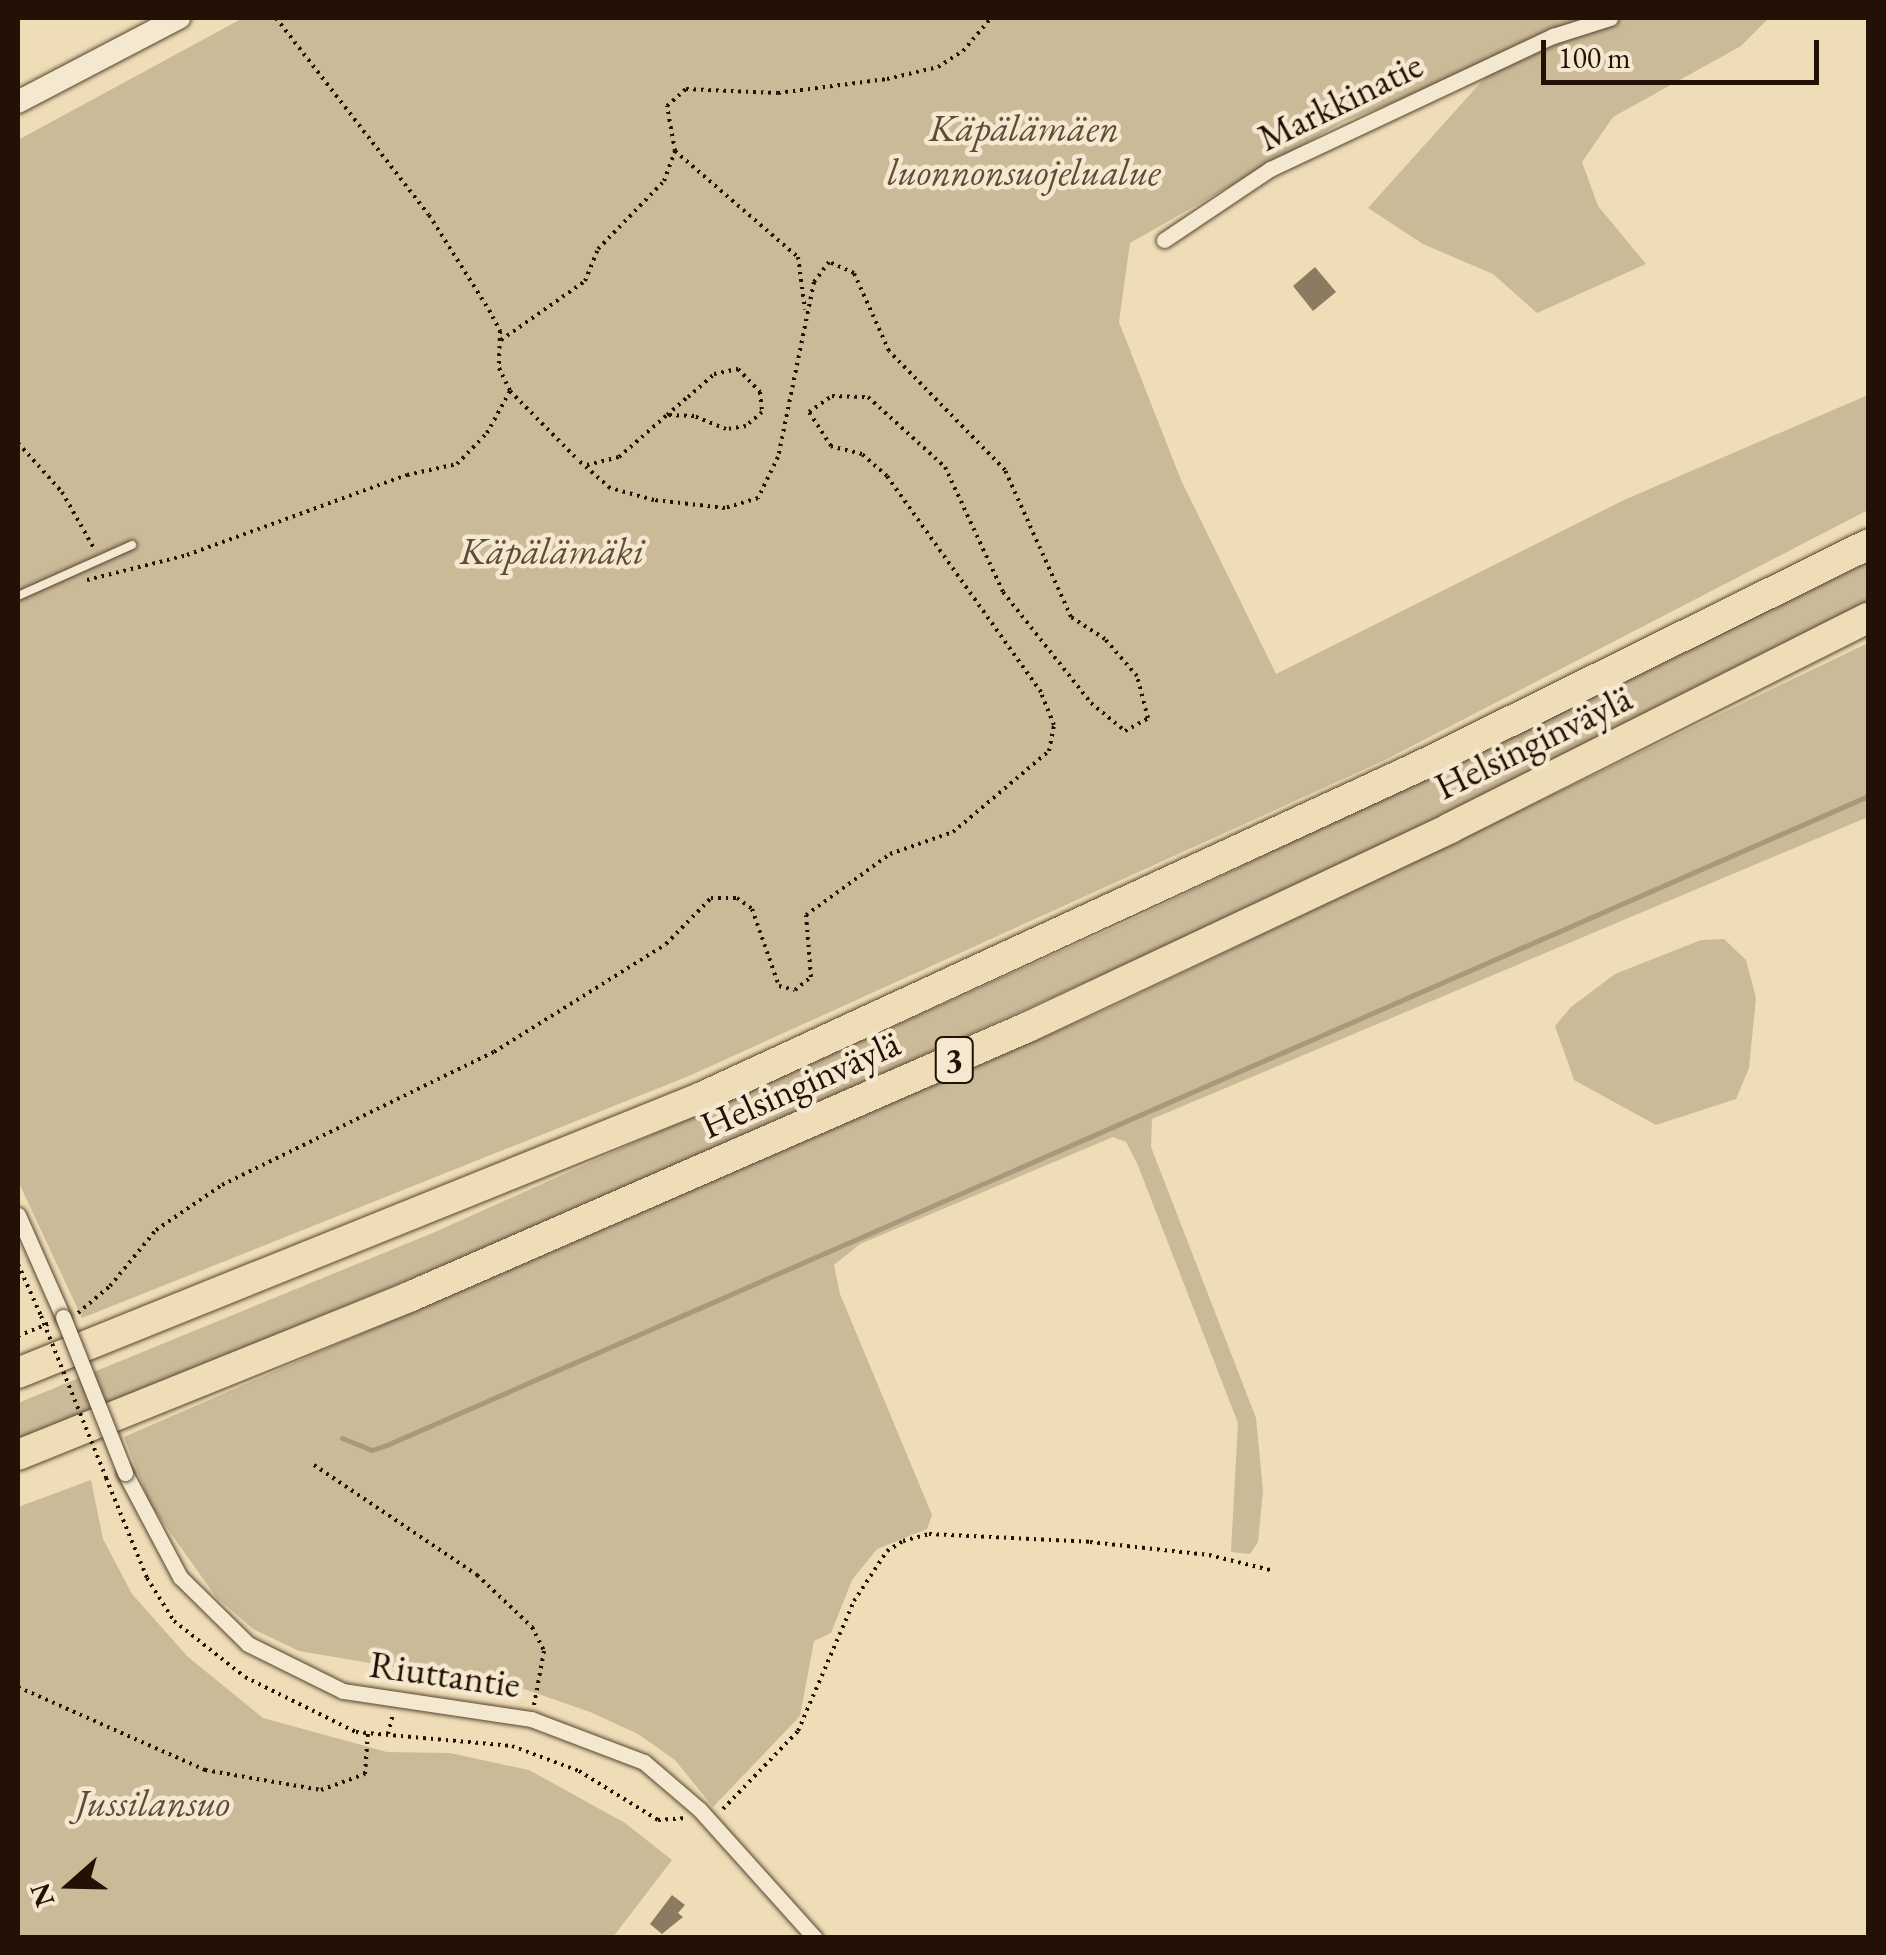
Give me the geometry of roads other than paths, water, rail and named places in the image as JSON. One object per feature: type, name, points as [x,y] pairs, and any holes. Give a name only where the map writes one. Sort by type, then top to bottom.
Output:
[{"type":"highway","name":"Helsinginväylä","points":[[18,1374],[702,1097],[1420,766],[1868,545]]},
{"type":"highway","name":"Helsinginväylä","points":[[18,1455],[427,1290],[1028,1027],[1450,828],[1868,618]]},
{"type":"main road","points":[[18,102],[179,18]]},
{"type":"street","name":"Markkinatie","points":[[1164,240],[1270,169],[1553,36],[1610,18]]},
{"type":"street","name":"Riuttantie","points":[[18,1215],[158,1544],[220,1622],[284,1664],[343,1692],[396,1703],[530,1719],[644,1762],[710,1822],[814,1938]]},
{"type":"lane","points":[[18,596],[132,545]]},
{"type":"waterway","points":[[342,1438],[372,1450],[389,1444],[1868,796]]},
{"type":"park label","name":"Käpälämäen luonnonsuojelualue","points":[[1024,150]]},
{"type":"park label","name":"Käpälämäki","points":[[552,551]]},
{"type":"park label","name":"Jussilansuo","points":[[153,1803]]}]
